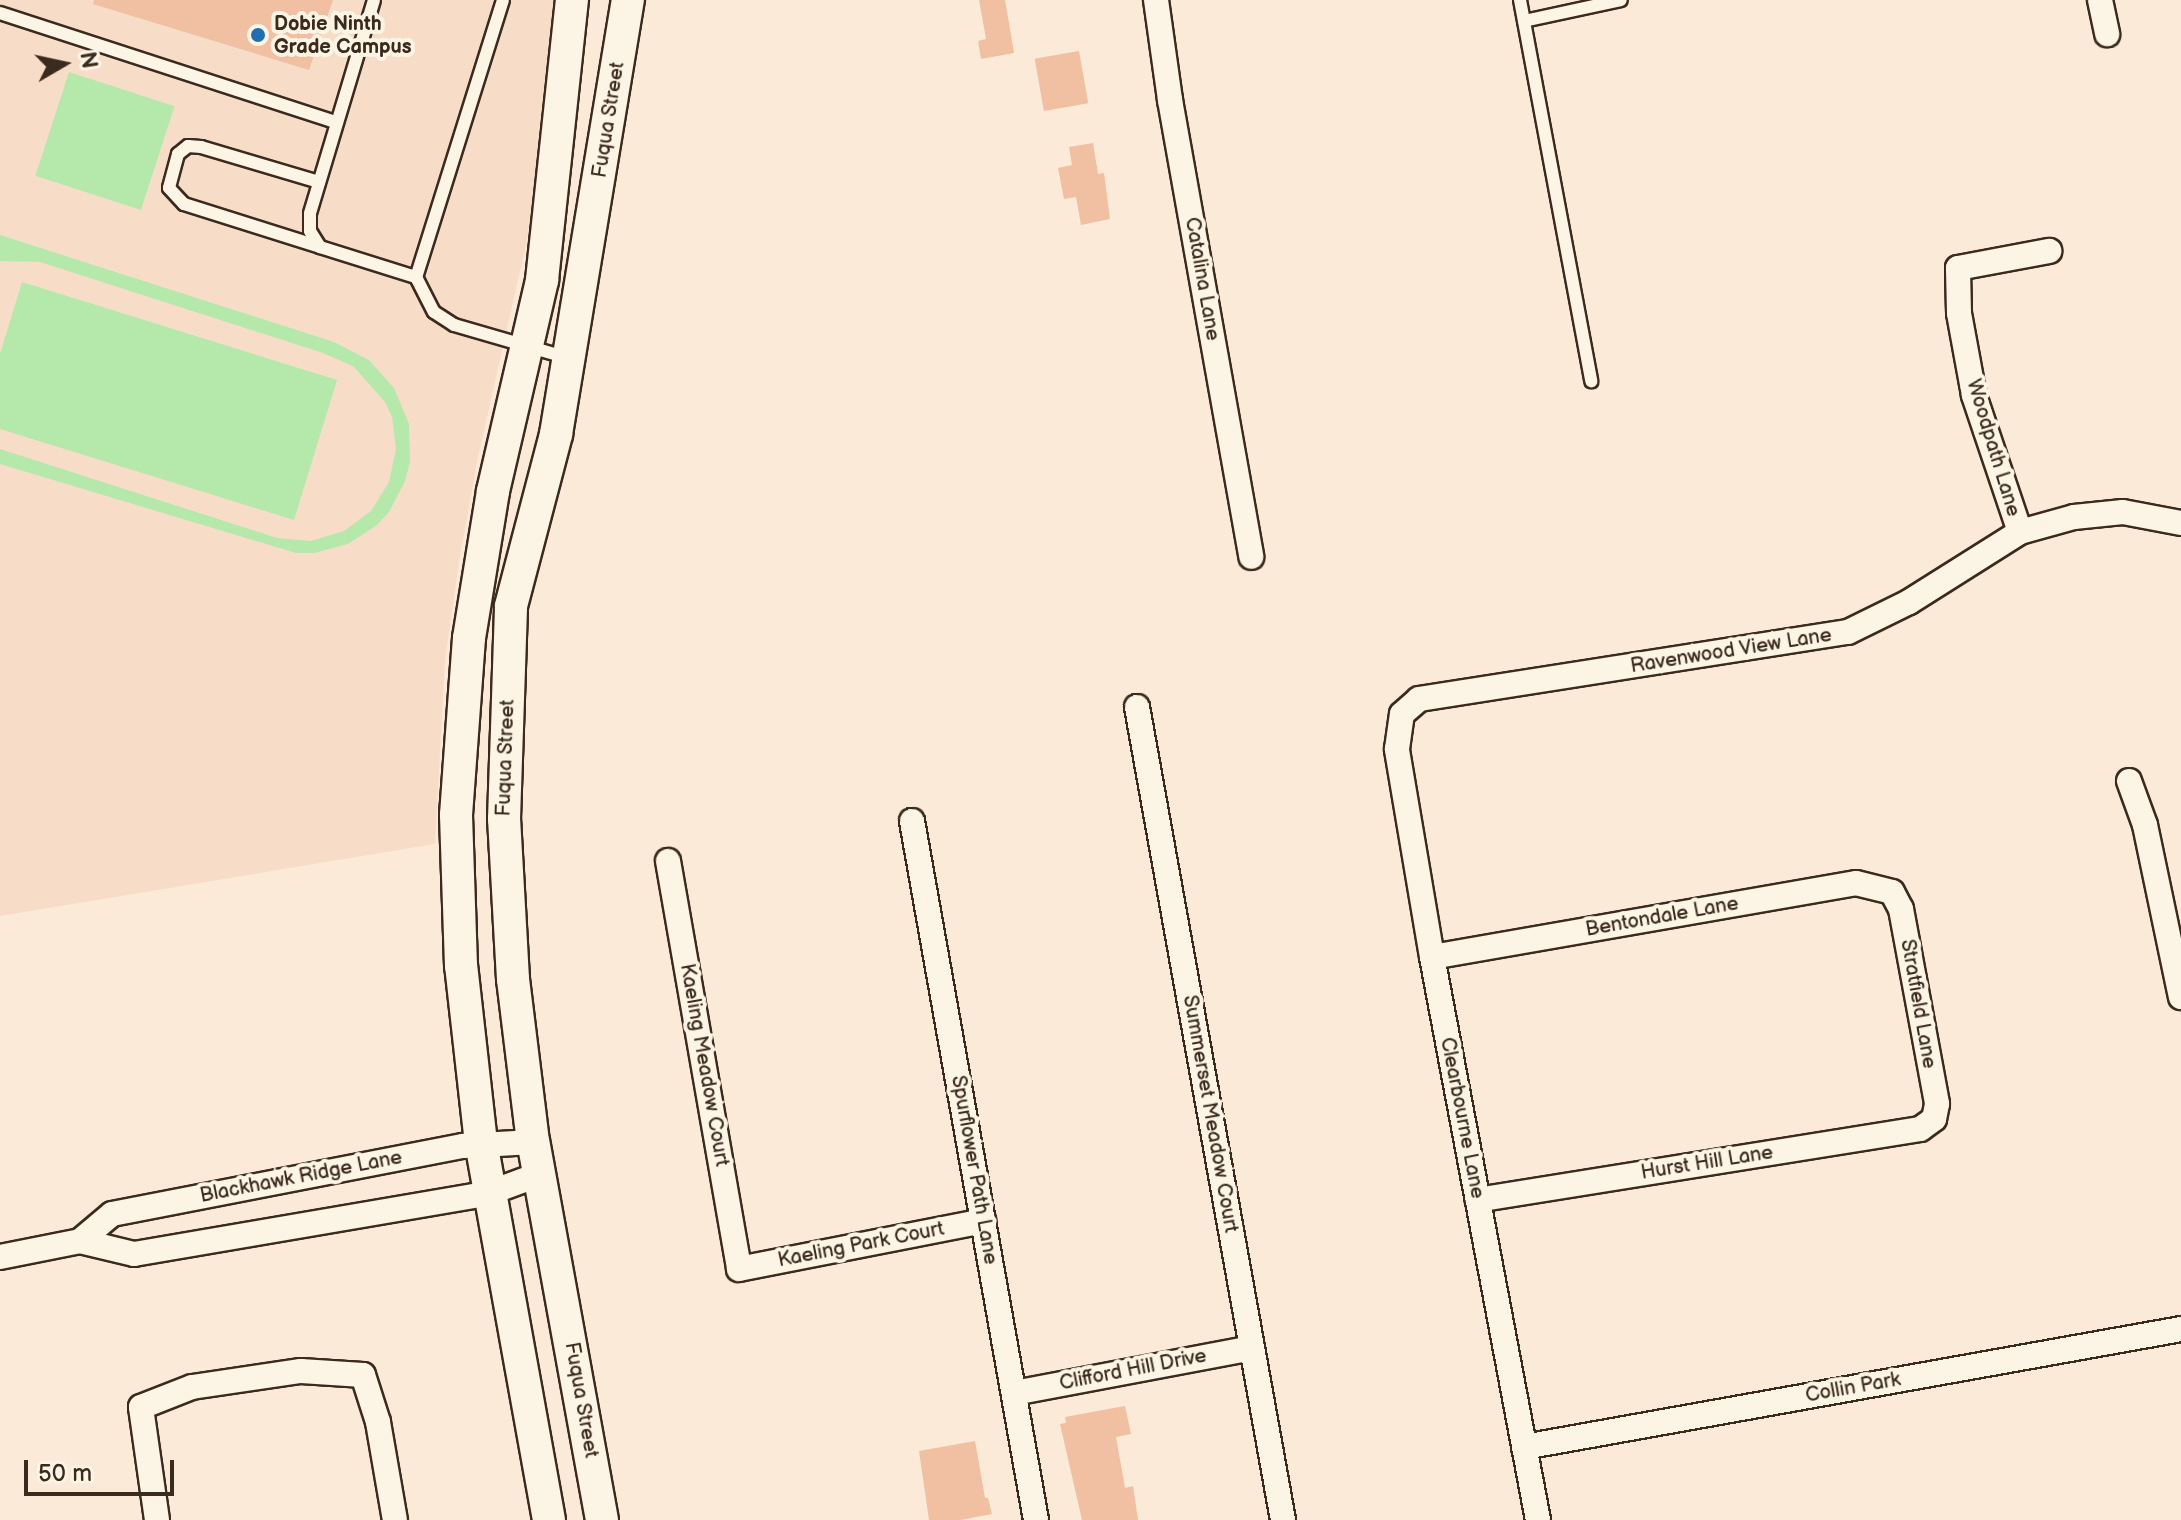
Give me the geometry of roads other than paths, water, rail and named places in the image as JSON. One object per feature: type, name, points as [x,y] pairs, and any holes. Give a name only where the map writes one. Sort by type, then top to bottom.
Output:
[{"type":"main road","points":[[549,1520],[481,1143],[461,966],[456,815],[469,638],[493,491],[542,280],[572,0]]},
{"type":"main road","name":"Fuqua Street","points":[[602,1520],[533,1142],[513,979],[504,819],[511,606],[556,434],[628,0]]},
{"type":"street","name":"Catalina Lane","points":[[1156,0],[1170,100],[1251,557]]},
{"type":"street","points":[[2100,0],[2107,34]]},
{"type":"street","name":"Woodpath Lane","points":[[2020,532],[1974,395],[1959,313],[1958,268],[2049,251]]},
{"type":"street","name":"Ravenwood View Lane","points":[[1402,714],[1419,699],[1848,632],[1909,602],[2020,532],[2074,517],[2123,512],[2181,523]]},
{"type":"street","name":"Summerset Meadow Court","points":[[1137,707],[1283,1520]]},
{"type":"street","name":"Clearbourne Lane","points":[[1402,714],[1397,749],[1432,957],[1538,1520]]},
{"type":"street","points":[[2129,781],[2145,825],[2181,997]]},
{"type":"street","name":"Spurflower Path Lane","points":[[912,821],[1036,1520]]},
{"type":"street","name":"Kaeling Meadow Court","points":[[668,861],[739,1269]]},
{"type":"street","name":"Bentondale Lane","points":[[1432,957],[1856,883],[1892,892]]},
{"type":"street","name":"Stratfield Lane","points":[[1892,892],[1901,909],[1937,1104],[1934,1119]]},
{"type":"street","name":"Hurst Hill Lane","points":[[1478,1200],[1920,1129],[1934,1119]]},
{"type":"street","name":"Blackhawk Ridge Lane","points":[[80,1241],[112,1214],[481,1143],[533,1142]]},
{"type":"street","name":"Blackhawk Ridge Lane","points":[[0,1257],[80,1241],[134,1254],[489,1193],[540,1174]]},
{"type":"street","name":"Kaeling Park Court","points":[[739,1269],[983,1221]]},
{"type":"street","name":"Collin Park","points":[[1524,1447],[2181,1329]]},
{"type":"street","name":"Clifford Hill Drive","points":[[1014,1393],[1252,1348]]},
{"type":"street","points":[[157,1520],[141,1407],[192,1387],[301,1371],[363,1375],[378,1422],[395,1520]]},
{"type":"lane","points":[[320,247],[310,231],[310,214],[374,0]]},
{"type":"lane","points":[[503,0],[416,277],[434,312],[454,325],[569,358]]},
{"type":"lane","points":[[1520,0],[1591,381]]},
{"type":"lane","points":[[1524,21],[1621,0]]},
{"type":"lane","points":[[0,13],[336,122]]},
{"type":"lane","points":[[319,182],[201,147],[188,146],[178,154],[169,188],[184,204],[416,277]]},
{"type":"place","name":"Dobie Ninth Grade Campus","points":[[258,35]]}]
